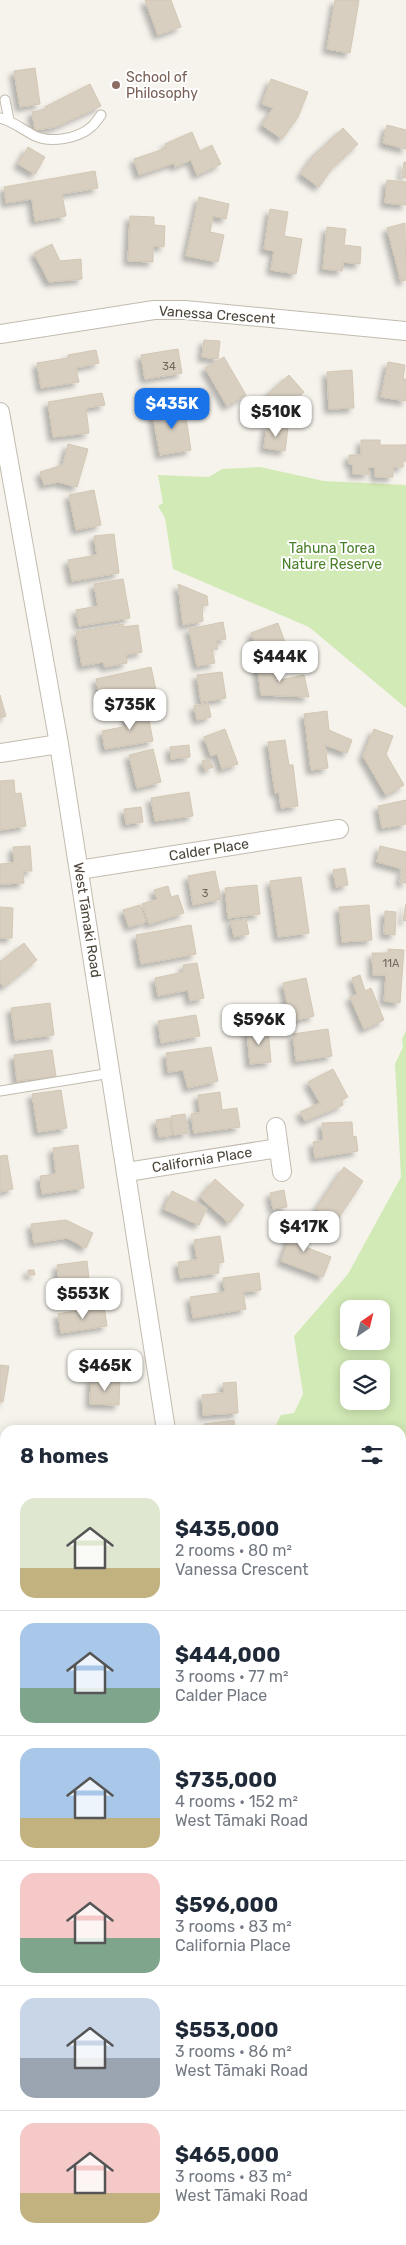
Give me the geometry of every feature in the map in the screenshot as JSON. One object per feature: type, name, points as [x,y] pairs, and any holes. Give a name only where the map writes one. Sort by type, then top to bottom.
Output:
[{"type":"street","name":"Vanessa Crescent","points":[[0,334],[154,310],[185,310],[406,331]]},
{"type":"street","name":"West Tāmaki Road","points":[[0,412],[59,744],[165,1425]]},
{"type":"street","points":[[0,753],[59,744]]},
{"type":"street","name":"Calder Place","points":[[79,870],[339,829]]},
{"type":"street","points":[[276,1127],[282,1172]]},
{"type":"street","name":"California Place","points":[[127,1172],[278,1148]]},
{"type":"lane","points":[[5,100],[4,119],[36,137],[46,140],[80,134],[91,127],[100,115]]},
{"type":"lane","points":[[0,1091],[111,1073]]},
{"type":"green space","name":"Tahuna Torea Nature Reserve","points":[[260,467],[324,481],[406,485],[406,708],[309,627],[173,569],[165,518],[158,506],[163,503],[158,475],[209,477],[222,469]]},
{"type":"green space","points":[[406,1030],[406,1425],[276,1425],[281,1415],[294,1413],[303,1394],[294,1336],[348,1274],[401,1177],[395,1064],[403,1047],[402,1039]]},
{"type":"building","points":[[145,0],[171,0],[181,27],[158,35]]},
{"type":"building","points":[[335,0],[359,0],[350,53],[327,49]]},
{"type":"building","points":[[35,68],[40,104],[20,107],[14,71]]},
{"type":"building","points":[[271,79],[308,92],[298,117],[282,139],[262,125],[273,108],[262,104]]},
{"type":"building","points":[[90,84],[101,106],[55,127],[35,130],[32,112],[46,109],[45,107]]},
{"type":"building","points":[[387,125],[406,130],[406,149],[383,143]]},
{"type":"building","points":[[343,128],[358,144],[332,168],[319,187],[301,174],[313,156]]},
{"type":"building","points":[[192,132],[200,151],[212,145],[221,164],[197,175],[191,160],[175,167],[174,163],[139,175],[134,159],[167,148],[165,144]]},
{"type":"building","points":[[28,147],[45,157],[35,174],[18,164]]},
{"type":"building","points":[[404,162],[406,162],[406,178],[402,177]]},
{"type":"building","points":[[95,171],[98,188],[62,194],[66,216],[35,221],[32,199],[6,203],[4,187]]},
{"type":"building","points":[[387,180],[406,182],[406,205],[385,203]]},
{"type":"building","points":[[199,197],[229,204],[226,219],[213,216],[210,232],[224,235],[218,262],[186,256]]},
{"type":"building","points":[[270,209],[288,212],[284,236],[302,239],[296,274],[271,270],[274,251],[264,249]]},
{"type":"building","points":[[130,216],[154,217],[154,225],[165,226],[164,247],[153,246],[153,262],[128,261]]},
{"type":"building","points":[[405,223],[406,280],[401,281],[387,228]]},
{"type":"building","points":[[327,227],[346,229],[344,245],[361,247],[360,264],[343,262],[342,271],[323,269]]},
{"type":"building","points":[[52,244],[60,261],[81,259],[82,279],[49,282],[34,253]]},
{"type":"building","points":[[204,340],[220,341],[218,359],[202,357]]},
{"type":"building","points":[[178,349],[182,373],[145,379],[141,355]]},
{"type":"building","points":[[96,350],[99,363],[76,368],[79,382],[41,388],[37,363],[68,358],[68,355]]},
{"type":"building","points":[[224,357],[246,395],[227,406],[205,368]]},
{"type":"building","points":[[388,362],[405,365],[403,379],[406,379],[406,401],[381,397]]},
{"type":"building","points":[[352,370],[354,408],[329,409],[327,372]]},
{"type":"building","points":[[289,375],[304,392],[277,417],[261,400]]},
{"type":"building","points":[[102,393],[105,405],[86,408],[89,433],[53,437],[48,402]]},
{"type":"building","points":[[184,405],[191,450],[160,455],[152,410]]},
{"type":"building","points":[[267,425],[288,427],[285,451],[264,448]]},
{"type":"building","points":[[361,440],[380,440],[380,445],[406,445],[406,461],[403,461],[403,467],[393,467],[393,477],[375,477],[375,467],[368,467],[369,474],[353,474],[353,464],[349,464],[349,455],[361,455]]},
{"type":"building","points":[[68,444],[88,449],[77,487],[58,482],[44,485],[40,472],[63,465]]},
{"type":"building","points":[[94,490],[101,525],[76,530],[69,495]]},
{"type":"building","points":[[114,534],[119,573],[72,581],[68,560],[97,555],[94,536]]},
{"type":"building","points":[[123,579],[130,618],[79,626],[76,610],[98,606],[94,584]]},
{"type":"building","points":[[178,584],[207,596],[208,605],[202,606],[203,621],[183,625]]},
{"type":"building","points":[[223,622],[226,639],[216,641],[218,649],[212,650],[215,663],[197,666],[189,629]]},
{"type":"building","points":[[278,623],[287,648],[260,657],[251,633]]},
{"type":"building","points":[[123,624],[123,627],[138,625],[142,652],[126,655],[127,663],[105,667],[103,662],[82,666],[76,632]]},
{"type":"building","points":[[274,663],[276,681],[304,675],[309,697],[261,695],[257,664]]},
{"type":"building","points":[[151,667],[158,699],[103,711],[96,679]]},
{"type":"building","points":[[222,672],[226,698],[201,702],[197,675]]},
{"type":"building","points":[[0,695],[6,716],[0,718]]},
{"type":"building","points":[[208,703],[211,717],[197,720],[194,706]]},
{"type":"building","points":[[147,709],[153,741],[105,749],[102,731],[128,726],[126,712]]},
{"type":"building","points":[[327,711],[329,730],[352,740],[347,753],[325,745],[328,768],[311,770],[304,714]]},
{"type":"building","points":[[225,729],[238,764],[222,769],[217,754],[211,756],[204,737]]},
{"type":"building","points":[[374,729],[393,736],[386,754],[404,785],[386,795],[363,756]]},
{"type":"building","points":[[285,740],[289,765],[293,765],[298,806],[281,808],[279,792],[275,793],[268,742]]},
{"type":"building","points":[[189,745],[190,757],[171,759],[170,747]]},
{"type":"building","points":[[153,749],[161,782],[137,788],[129,755]]},
{"type":"building","points":[[209,759],[213,767],[205,770],[202,761]]},
{"type":"building","points":[[14,780],[15,794],[21,793],[26,826],[0,830],[0,781]]},
{"type":"building","points":[[189,792],[193,816],[155,821],[151,798]]},
{"type":"building","points":[[406,800],[406,824],[382,828],[378,806]]},
{"type":"building","points":[[141,807],[143,822],[126,824],[124,809]]},
{"type":"building","points":[[30,846],[32,871],[23,871],[24,883],[0,884],[0,864],[14,863],[13,847]]},
{"type":"building","points":[[380,846],[406,852],[406,883],[400,882],[403,869],[377,862]]},
{"type":"building","points":[[345,868],[348,885],[336,887],[333,870]]},
{"type":"building","points":[[215,871],[221,899],[193,905],[188,876]]},
{"type":"building","points":[[301,877],[309,933],[278,937],[270,881]]},
{"type":"building","points":[[257,885],[260,914],[228,918],[225,888]]},
{"type":"building","points":[[168,886],[171,897],[178,895],[184,913],[149,924],[142,904],[157,899],[154,890]]},
{"type":"building","points":[[406,904],[406,921],[403,920]]},
{"type":"building","points":[[140,905],[146,922],[129,927],[123,910]]},
{"type":"building","points":[[369,905],[372,940],[342,942],[339,907]]},
{"type":"building","points":[[0,907],[13,908],[12,938],[0,938]]},
{"type":"building","points":[[385,911],[396,912],[395,935],[384,934]]},
{"type":"building","points":[[246,919],[249,934],[234,937],[231,921]]},
{"type":"building","points":[[191,925],[196,954],[141,964],[136,935]]},
{"type":"building","points":[[24,943],[37,960],[4,987],[0,982],[0,962]]},
{"type":"building","points":[[388,949],[404,950],[400,1003],[384,1001],[386,975],[373,975],[372,953],[388,953]]},
{"type":"building","points":[[197,963],[204,998],[190,1001],[188,990],[158,996],[155,978],[184,972],[183,965]]},
{"type":"building","points":[[360,975],[365,991],[371,988],[384,1020],[364,1029],[350,997],[357,994],[352,978]]},
{"type":"building","points":[[306,978],[314,1016],[291,1021],[283,983]]},
{"type":"building","points":[[50,1003],[54,1035],[15,1040],[11,1008]]},
{"type":"building","points":[[263,1005],[266,1024],[246,1027],[244,1008]]},
{"type":"building","points":[[196,1015],[200,1036],[161,1043],[158,1021]]},
{"type":"building","points":[[268,1029],[271,1062],[250,1064],[247,1031]]},
{"type":"building","points":[[328,1029],[332,1056],[296,1061],[293,1034]]},
{"type":"building","points":[[211,1047],[218,1081],[188,1088],[183,1070],[168,1072],[166,1053]]},
{"type":"building","points":[[52,1050],[56,1076],[17,1081],[14,1055]]},
{"type":"building","points":[[333,1069],[348,1097],[341,1100],[343,1105],[305,1121],[300,1112],[320,1103],[308,1082]]},
{"type":"building","points":[[61,1090],[67,1128],[38,1132],[32,1094]]},
{"type":"building","points":[[220,1092],[222,1110],[237,1108],[240,1127],[194,1133],[191,1114],[200,1113],[198,1095]]},
{"type":"building","points":[[185,1114],[188,1133],[174,1135],[171,1116]]},
{"type":"building","points":[[170,1118],[172,1135],[159,1137],[156,1120]]},
{"type":"building","points":[[352,1122],[353,1137],[356,1136],[358,1151],[315,1158],[313,1142],[323,1141],[322,1123]]},
{"type":"building","points":[[78,1145],[84,1188],[42,1194],[40,1176],[56,1174],[53,1148]]},
{"type":"building","points":[[7,1155],[13,1189],[0,1192],[0,1156]]},
{"type":"building","points":[[344,1167],[363,1181],[336,1222],[316,1209]]},
{"type":"building","points":[[215,1179],[244,1205],[229,1223],[200,1197]]},
{"type":"building","points":[[284,1190],[287,1207],[273,1209],[270,1193]]},
{"type":"building","points":[[172,1191],[207,1208],[199,1225],[164,1209]]},
{"type":"building","points":[[66,1220],[93,1233],[86,1248],[67,1238],[34,1243],[31,1224]]},
{"type":"building","points":[[295,1223],[310,1229],[303,1246],[331,1257],[323,1277],[281,1261]]},
{"type":"building","points":[[220,1236],[224,1262],[218,1263],[219,1273],[180,1278],[178,1262],[197,1260],[194,1240]]},
{"type":"building","points":[[87,1261],[91,1296],[61,1299],[57,1265]]},
{"type":"building","points":[[28,1270],[34,1270],[35,1275],[28,1275]]},
{"type":"building","points":[[259,1273],[261,1290],[243,1292],[246,1309],[193,1318],[190,1297],[225,1292],[223,1278]]},
{"type":"building","points":[[104,1306],[107,1326],[61,1333],[58,1314]]},
{"type":"building","points":[[0,1365],[9,1366],[3,1402],[0,1402]]},
{"type":"building","points":[[91,1378],[120,1379],[119,1405],[90,1404]]},
{"type":"building","points":[[236,1382],[238,1413],[203,1415],[202,1395],[224,1393],[223,1383]]},
{"type":"building","points":[[234,1420],[234,1425],[204,1425]]},
{"type":"place","name":"School of Philosophy","points":[[116,85]]}]
